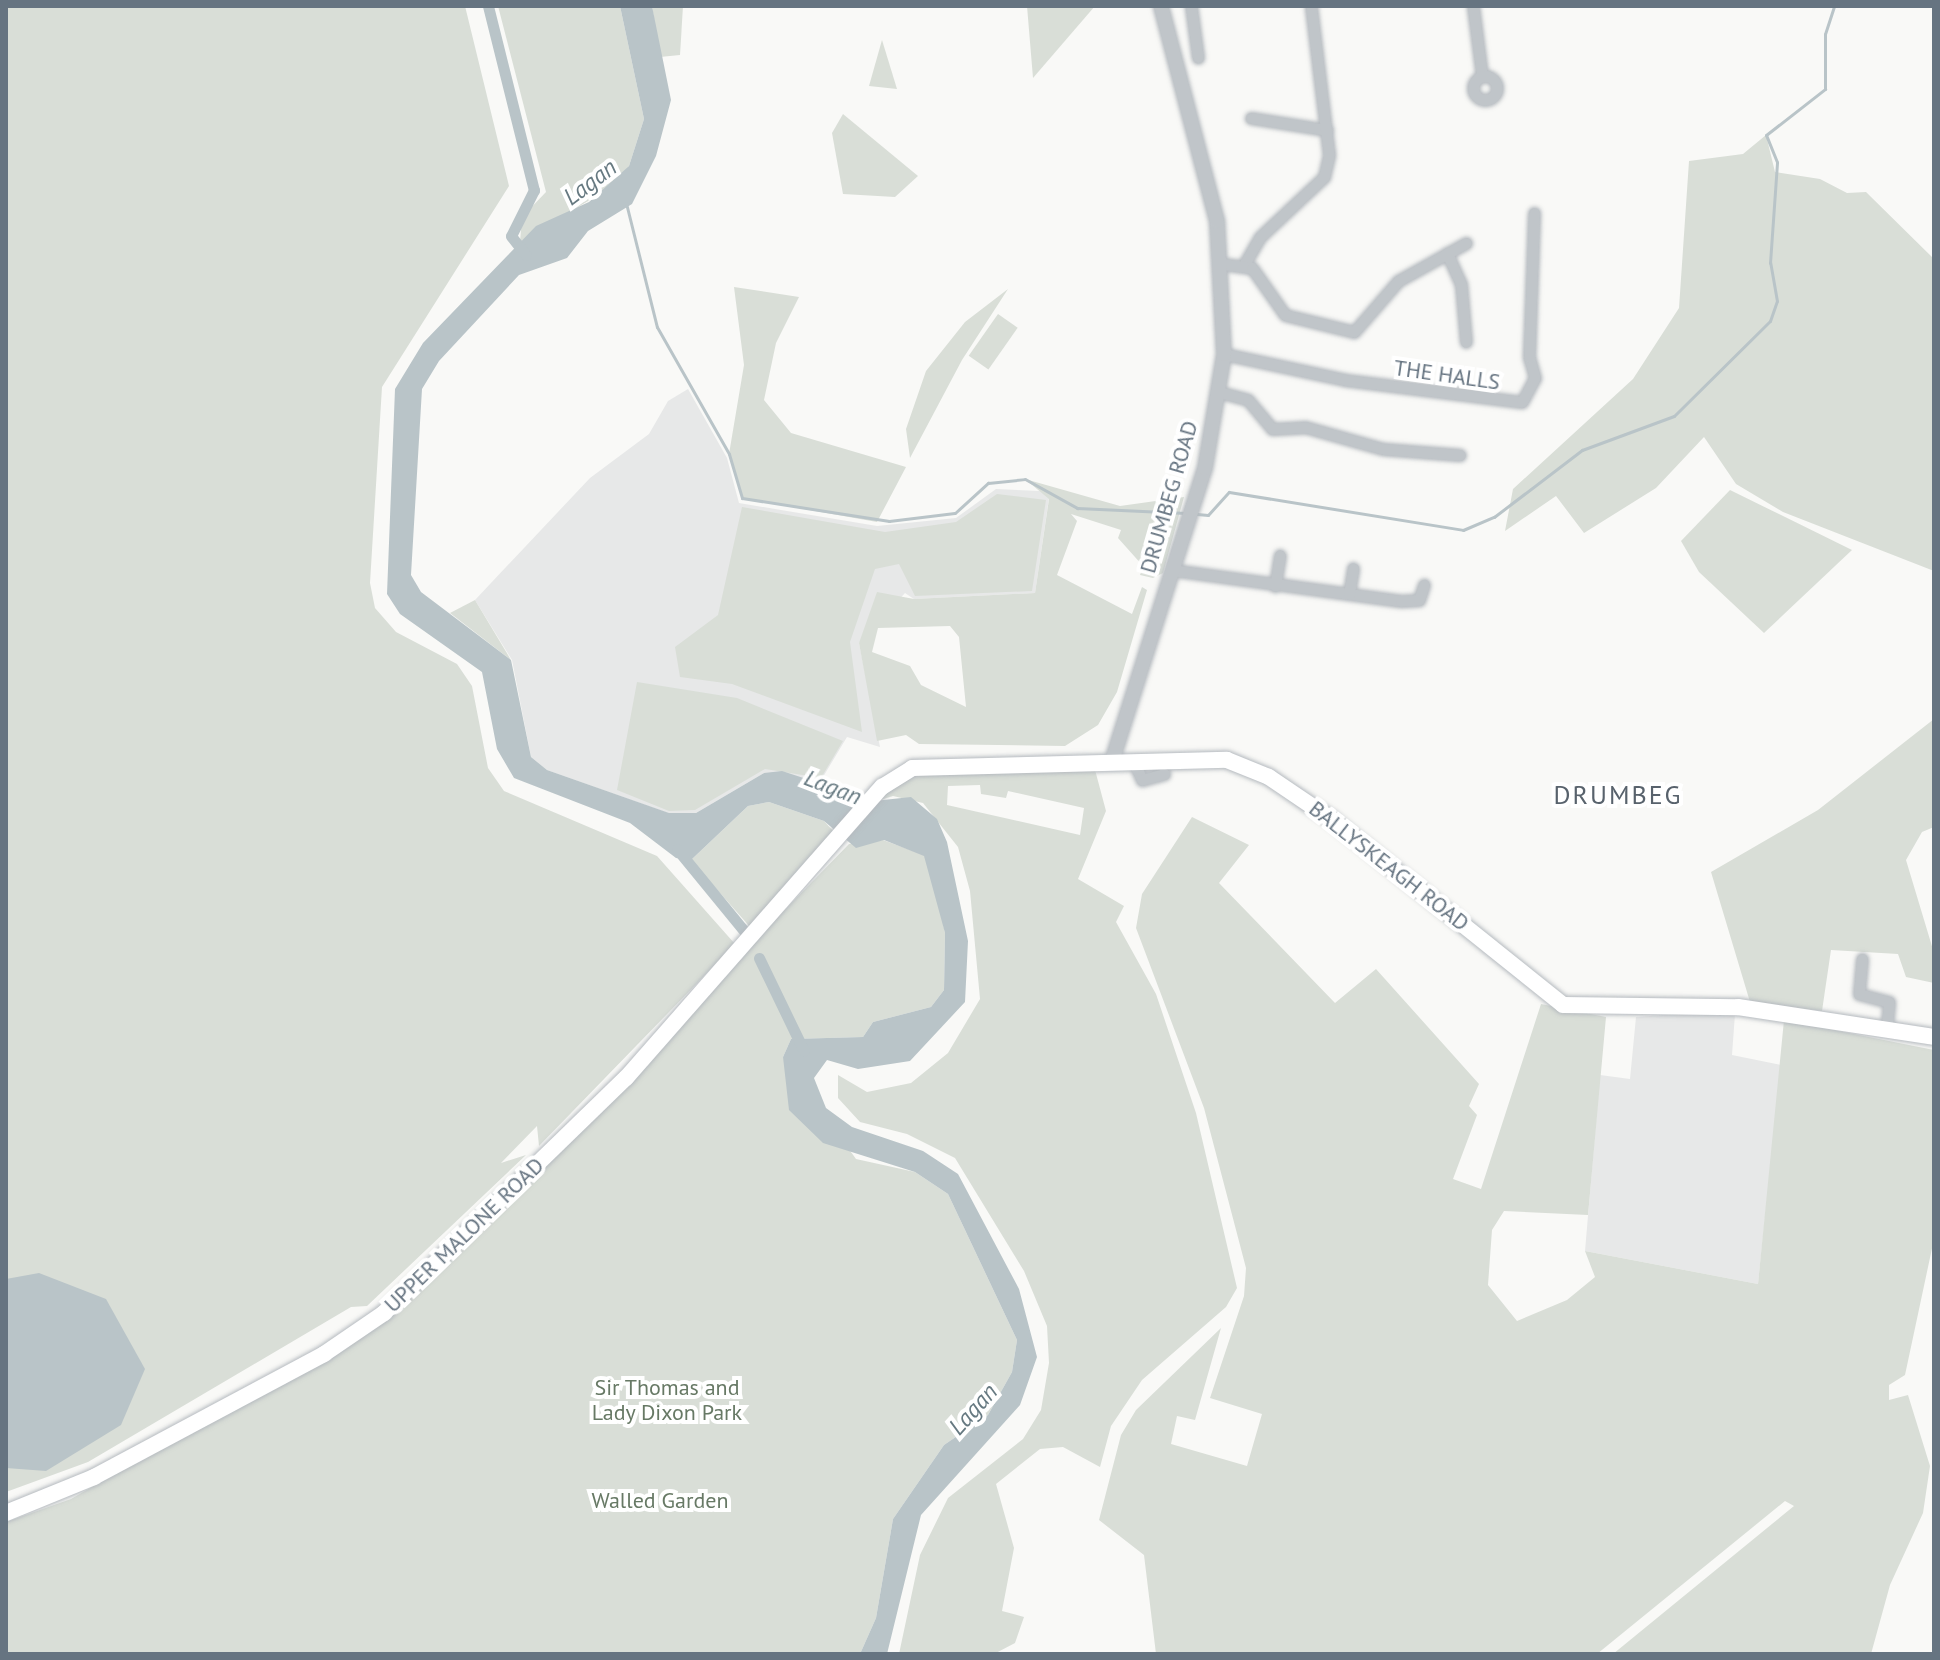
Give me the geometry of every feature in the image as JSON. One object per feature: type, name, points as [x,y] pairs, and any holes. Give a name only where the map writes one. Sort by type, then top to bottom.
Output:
[{"type":"main road","name":"BALLYSKEAGH ROAD","points":[[1112,761],[1227,760],[1269,777],[1453,911],[1541,994],[1563,1005],[1738,1007],[1887,1026],[1934,1037]]},
{"type":"main road","name":"UPPER MALONE ROAD","points":[[6,1513],[94,1477],[324,1354],[384,1313],[626,1078],[838,844],[882,787],[930,764],[1112,761]]},
{"type":"street","name":"DRUMBEG ROAD","points":[[1112,761],[1193,506],[1219,392],[1224,354],[1223,264],[1161,6]]},
{"type":"street","points":[[1191,6],[1198,58]]},
{"type":"street","points":[[1245,263],[1260,237],[1324,177],[1327,130],[1311,6]]},
{"type":"street","points":[[1473,6],[1482,76]]},
{"type":"street","points":[[1251,118],[1327,130]]},
{"type":"street","name":"THE HALLS","points":[[1224,354],[1345,380],[1522,402],[1535,378],[1529,357],[1534,213]]},
{"type":"street","points":[[1245,263],[1285,315],[1338,329],[1360,330],[1398,281],[1466,243]]},
{"type":"street","points":[[1447,253],[1461,284],[1466,342]]},
{"type":"street","points":[[1223,264],[1245,263]]},
{"type":"street","points":[[1219,392],[1248,400],[1272,429],[1305,427],[1383,449],[1460,455]]},
{"type":"street","points":[[1275,586],[1280,555]]},
{"type":"street","points":[[1349,594],[1353,568]]},
{"type":"street","points":[[1172,570],[1275,586],[1419,600],[1424,585]]},
{"type":"street","points":[[1133,760],[1142,780],[1164,774]]},
{"type":"street","points":[[1862,959],[1859,994],[1889,1002],[1887,1026]]},
{"type":"shaded area","points":[[620,6],[652,6],[671,100],[656,156],[632,204],[588,231],[567,258],[519,275],[439,361],[422,389],[411,575],[421,592],[511,660],[531,757],[547,770],[669,813],[696,813],[764,773],[782,771],[874,801],[911,797],[937,819],[947,842],[968,941],[965,1002],[910,1061],[858,1069],[827,1060],[814,1078],[826,1108],[852,1127],[923,1151],[958,1174],[1019,1289],[1037,1357],[1020,1405],[921,1515],[887,1654],[860,1654],[876,1618],[893,1519],[944,1445],[988,1415],[1012,1372],[1017,1340],[948,1194],[915,1172],[823,1143],[789,1110],[783,1057],[791,1039],[863,1037],[873,1022],[931,1007],[944,990],[945,933],[924,856],[884,840],[856,848],[824,821],[769,802],[748,806],[691,860],[676,858],[630,823],[514,778],[497,749],[482,672],[400,614],[387,594],[395,389],[423,343],[536,226],[589,202],[629,166],[644,119]]},
{"type":"shaded area","points":[[688,389],[727,458],[739,503],[877,526],[956,518],[996,489],[1040,491],[1049,498],[1035,593],[914,599],[905,593],[859,643],[880,747],[847,737],[820,782],[764,773],[696,813],[668,813],[547,770],[531,757],[512,660],[475,600],[590,478],[649,434],[668,401]]},
{"type":"shaded area","points":[[1735,1014],[1732,1055],[1781,1065],[1758,1284],[1585,1251],[1600,1075],[1630,1079],[1636,1017]]},
{"type":"shaded area","points":[[39,1273],[106,1299],[145,1369],[121,1425],[46,1471],[6,1468],[6,1279]]},
{"type":"green space","points":[[6,6],[465,6],[509,186],[382,387],[370,583],[375,608],[396,632],[457,664],[472,686],[488,768],[504,791],[657,856],[735,944],[539,1146],[537,1126],[501,1163],[526,1155],[367,1306],[351,1307],[88,1462],[6,1492]]},
{"type":"green space","points":[[498,6],[620,6],[644,119],[629,166],[613,186],[520,242],[522,217],[546,192]]},
{"type":"green space","points":[[652,6],[683,6],[680,55],[660,57]]},
{"type":"green space","points":[[1027,6],[1095,6],[1033,78]]},
{"type":"green space","points":[[882,40],[897,89],[869,86]]},
{"type":"green space","points":[[843,114],[918,176],[895,197],[843,194],[832,133]]},
{"type":"green space","points":[[1766,135],[1775,172],[1820,179],[1847,193],[1866,192],[1934,259],[1934,571],[1783,512],[1736,484],[1704,437],[1656,488],[1584,533],[1556,496],[1505,531],[1513,489],[1633,379],[1679,308],[1689,161],[1743,154]]},
{"type":"green space","points":[[734,287],[799,297],[776,343],[764,400],[791,433],[906,467],[877,522],[742,498],[729,454],[744,365]]},
{"type":"green space","points":[[1008,289],[962,360],[910,458],[906,429],[926,371],[965,322]]},
{"type":"green space","points":[[998,314],[1018,328],[988,370],[969,356]]},
{"type":"green space","points":[[1025,479],[1120,506],[1184,497],[1163,573],[1153,578],[1140,575],[1143,566],[1118,538],[1121,530],[1071,514],[1077,521],[1057,575],[1132,614],[1142,587],[1147,590],[1117,692],[1098,725],[1065,746],[919,744],[906,735],[877,741],[859,643],[877,592],[914,599],[1035,593],[1049,499]],"holes":[[[950,626],[959,637],[966,707],[921,685],[910,666],[872,652],[878,628]]]},
{"type":"green space","points":[[1730,490],[1852,550],[1764,633],[1699,572],[1681,541]]},
{"type":"green space","points":[[997,494],[1046,500],[1032,591],[915,596],[899,564],[875,569],[850,642],[862,732],[732,684],[680,677],[675,647],[718,615],[742,507],[885,532],[956,522]]},
{"type":"green space","points":[[475,600],[511,660],[450,613]]},
{"type":"green space","points":[[637,682],[737,698],[843,741],[821,778],[765,769],[695,810],[669,811],[617,790]]},
{"type":"green space","points":[[1934,719],[1934,827],[1922,832],[1906,860],[1934,953],[1934,983],[1906,977],[1898,954],[1831,950],[1822,1011],[1750,1002],[1711,872],[1818,810]]},
{"type":"green space","points":[[1094,766],[1106,811],[1078,879],[1124,906],[1116,922],[1156,994],[1196,1113],[1237,1288],[1226,1307],[1142,1380],[1111,1426],[1100,1467],[1063,1447],[1040,1449],[996,1484],[1014,1548],[1002,1611],[1024,1617],[1015,1643],[994,1654],[899,1654],[920,1555],[948,1498],[1023,1439],[1041,1410],[1049,1363],[1047,1326],[1024,1271],[955,1158],[907,1134],[860,1122],[838,1098],[838,1075],[867,1092],[911,1083],[948,1053],[980,999],[970,891],[958,847],[923,803],[893,796],[874,802],[901,775]],"holes":[[[980,785],[981,794],[1006,798],[1008,791],[1084,808],[1080,835],[947,805],[948,786]]]},
{"type":"green space","points":[[769,802],[824,821],[835,833],[750,927],[691,860],[748,806]]},
{"type":"green space","points":[[1192,817],[1249,845],[1219,883],[1335,1003],[1376,969],[1479,1084],[1469,1106],[1477,1115],[1453,1179],[1481,1189],[1541,1004],[1606,1017],[1588,1215],[1504,1211],[1492,1230],[1488,1285],[1517,1321],[1567,1300],[1595,1277],[1585,1251],[1758,1284],[1784,1020],[1934,1050],[1934,1239],[1905,1375],[1889,1385],[1889,1400],[1908,1395],[1930,1466],[1923,1513],[1890,1585],[1871,1654],[1613,1654],[1794,1506],[1785,1501],[1597,1654],[1156,1654],[1144,1555],[1099,1520],[1121,1435],[1136,1410],[1221,1328],[1195,1420],[1177,1416],[1171,1444],[1247,1466],[1262,1414],[1210,1398],[1244,1296],[1246,1268],[1204,1108],[1136,928],[1142,894]]},
{"type":"green space","name":"Sir Thomas and Lady Dixon Park","points":[[883,840],[924,855],[934,879],[945,933],[944,990],[931,1007],[873,1022],[863,1037],[791,1039],[783,1057],[856,1159],[915,1172],[948,1194],[1017,1340],[1012,1372],[988,1415],[944,1445],[893,1519],[876,1618],[860,1654],[6,1654],[6,1522],[71,1499],[387,1318],[849,844]]},
{"type":"waterway","points":[[488,6],[534,190],[511,236],[526,255]]},
{"type":"waterway","points":[[1197,514],[1208,515],[1229,492],[1463,530],[1494,517],[1582,450],[1674,416],[1770,321],[1777,301],[1770,263],[1777,162],[1766,135],[1825,89],[1825,34],[1834,6]]},
{"type":"waterway","points":[[626,203],[657,327],[729,454],[742,498],[889,521],[955,513],[988,483],[1025,479],[1077,508],[1186,513]]},
{"type":"waterway","points":[[677,849],[745,932]]},
{"type":"waterway","points":[[759,958],[804,1051]]},
{"type":"district","name":"DRUMBEG","points":[[1618,795]]},
{"type":"water label","name":"Lagan","points":[[590,182]]},
{"type":"water label","name":"Lagan","points":[[833,787]]},
{"type":"water label","name":"Lagan","points":[[973,1409]]},
{"type":"park label","name":"Walled Garden","points":[[660,1501]]}]
